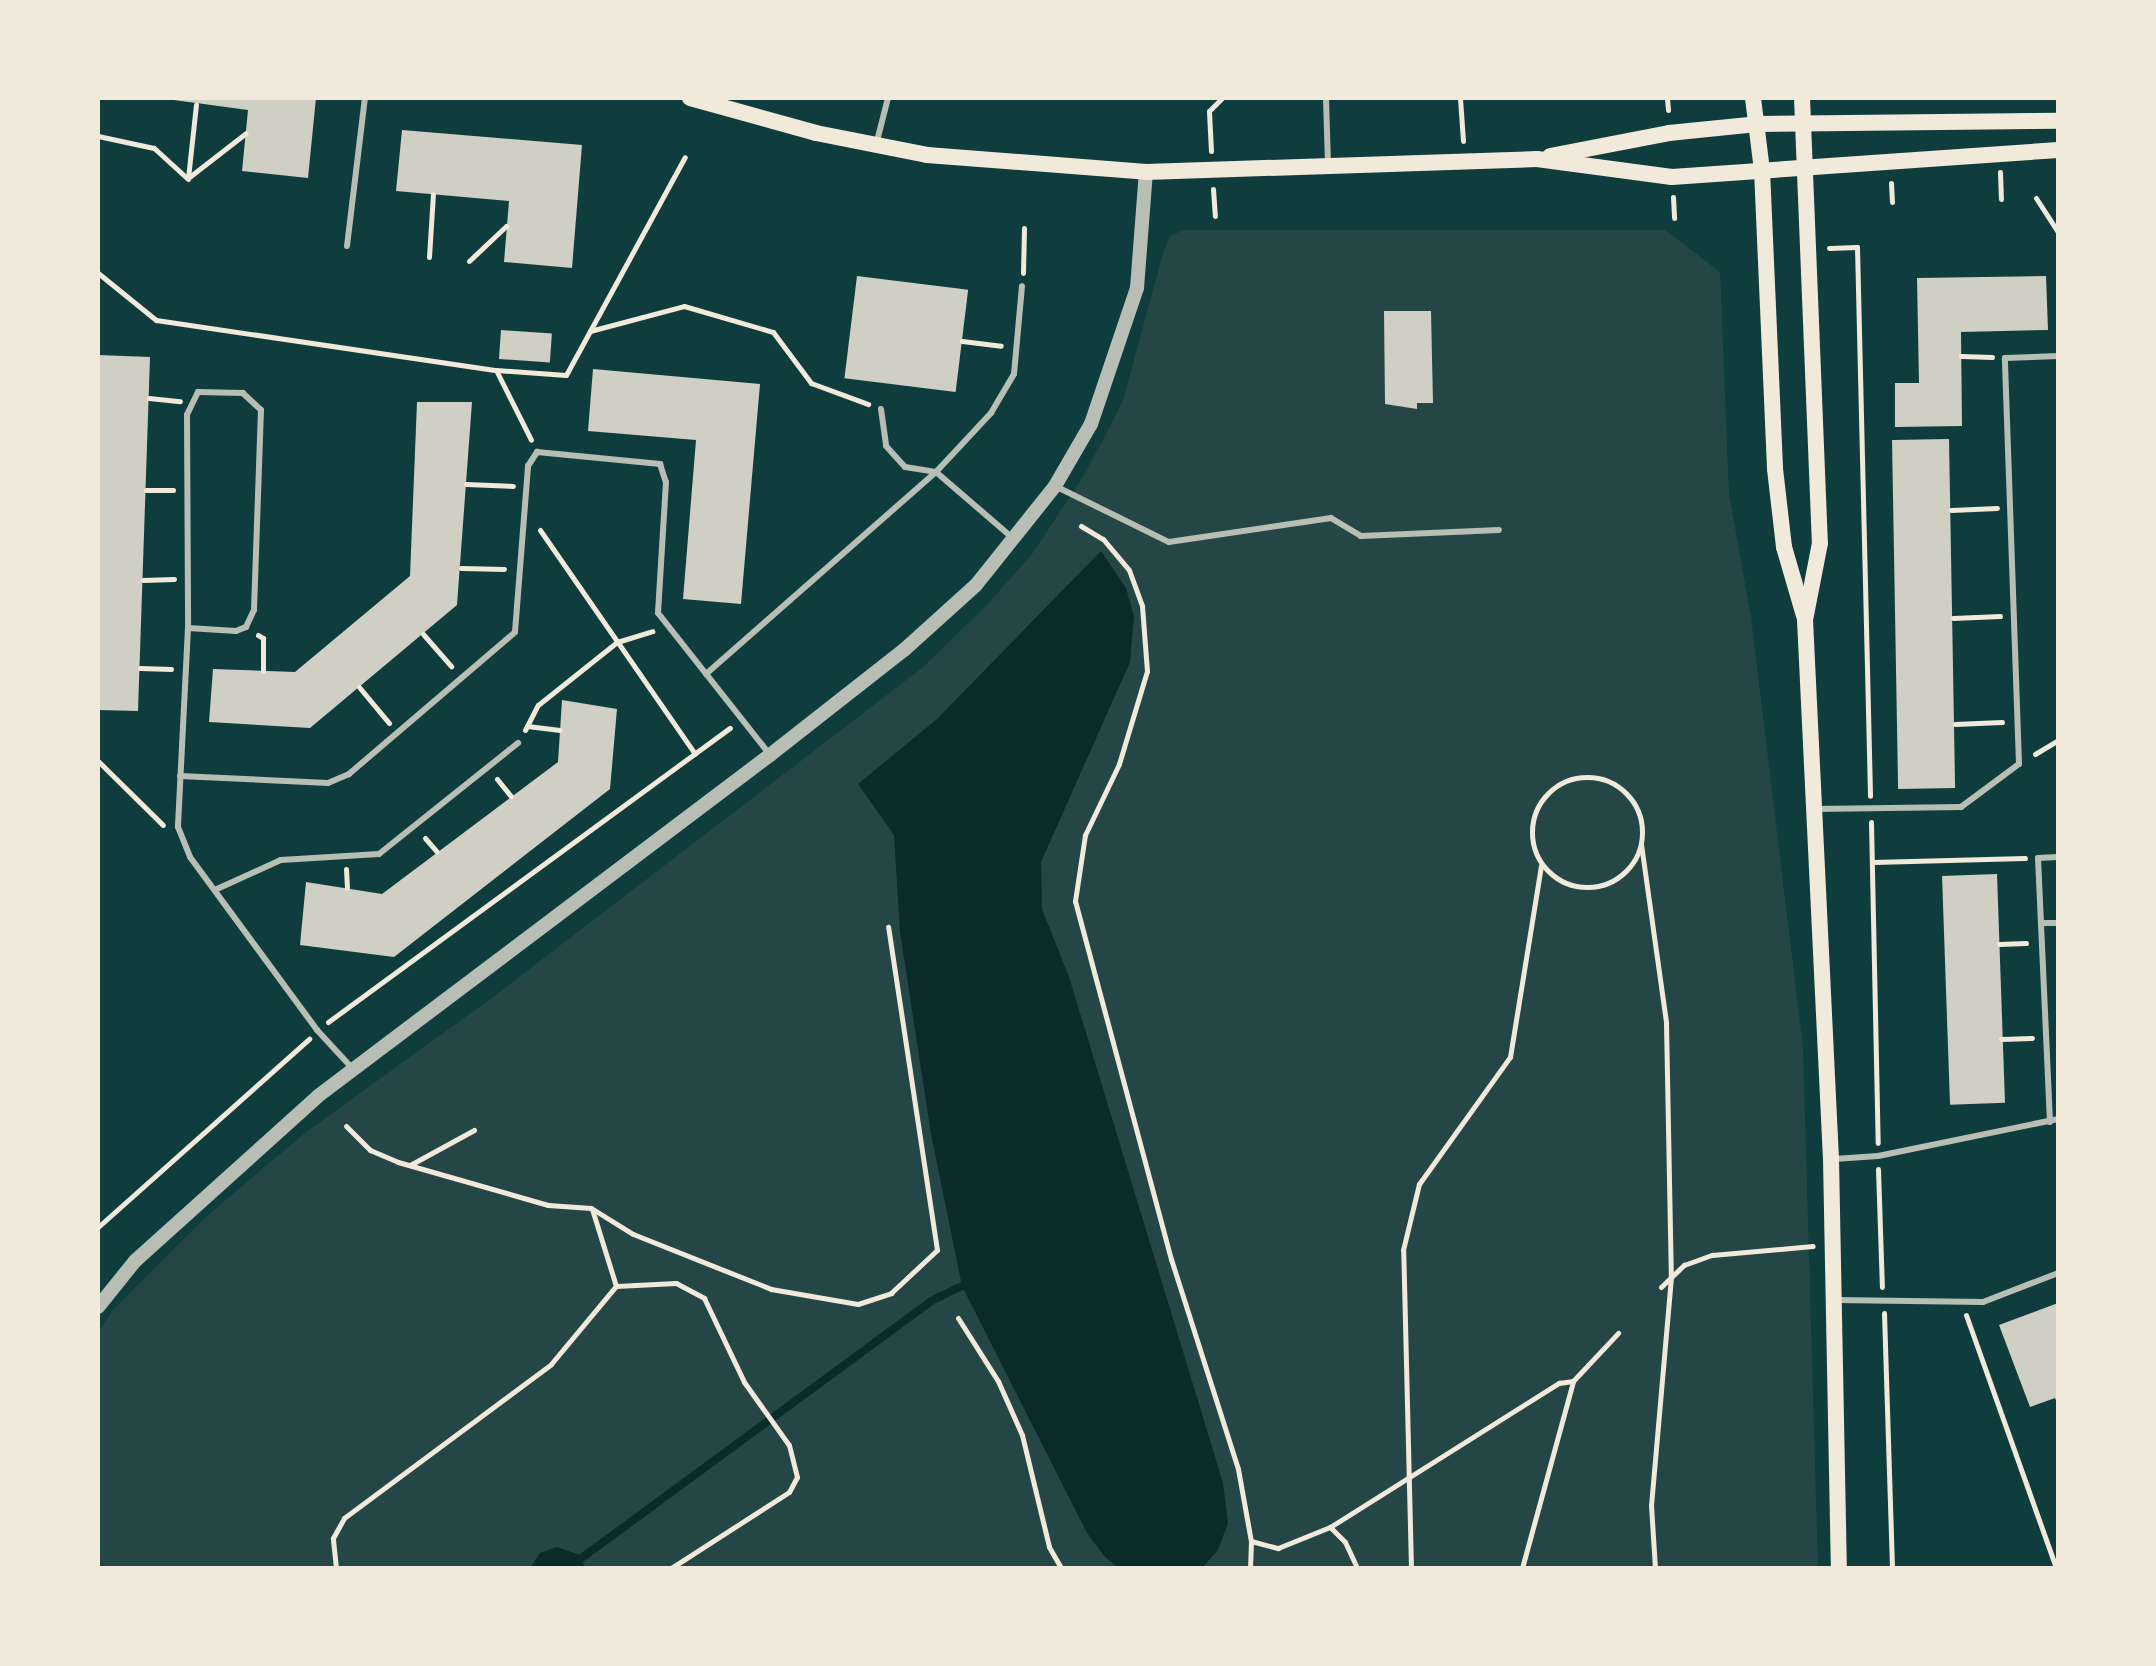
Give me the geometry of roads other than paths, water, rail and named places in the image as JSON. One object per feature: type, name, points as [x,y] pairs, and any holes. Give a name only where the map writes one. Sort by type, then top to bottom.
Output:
[{"type":"main road","points":[[690,98],[876,145],[1042,168],[1146,172],[1537,159],[1672,177],[2058,150]]},
{"type":"main road","points":[[1753,98],[1762,170],[1775,469],[1784,547],[1805,620]]},
{"type":"main road","points":[[1802,98],[1820,543],[1805,620],[1831,1159],[1839,1568]]},
{"type":"main road","points":[[1537,159],[1669,133],[1757,124],[1804,121],[2058,121]]},
{"type":"street","points":[[98,1307],[164,1234],[353,1069],[770,755],[904,650],[1015,540],[1055,486],[1091,424],[1124,338],[1144,248],[1146,172]]},
{"type":"lane","points":[[347,246],[365,98]]},
{"type":"lane","points":[[876,145],[888,98]]},
{"type":"lane","points":[[1326,98],[1328,165]]},
{"type":"lane","points":[[706,674],[936,472],[991,413],[1014,374],[1022,286]]},
{"type":"lane","points":[[1812,809],[1961,807],[2019,764],[2005,358],[2058,356]]},
{"type":"lane","points":[[188,628],[236,631],[246,627],[254,610],[261,410],[243,393],[198,392],[192,402],[187,490],[188,628],[180,776],[181,843],[317,1030],[353,1069]]},
{"type":"lane","points":[[881,409],[886,446],[905,467],[936,472],[1015,540]]},
{"type":"lane","points":[[180,776],[328,783],[349,774],[515,632],[528,466],[537,452],[660,464],[666,482],[658,613],[740,721],[770,755]]},
{"type":"lane","points":[[1055,486],[1169,542],[1331,518],[1361,536],[1499,530]]},
{"type":"lane","points":[[217,889],[281,860],[379,854],[518,743]]},
{"type":"lane","points":[[2050,1122],[2038,858],[2058,857]]},
{"type":"lane","points":[[2041,923],[2058,923]]},
{"type":"lane","points":[[1831,1159],[1878,1156],[2058,1119]]},
{"type":"lane","points":[[1835,1300],[1983,1302],[2058,1273]]},
{"type":"waterway","points":[[568,1568],[931,1301],[962,1286]]}]
